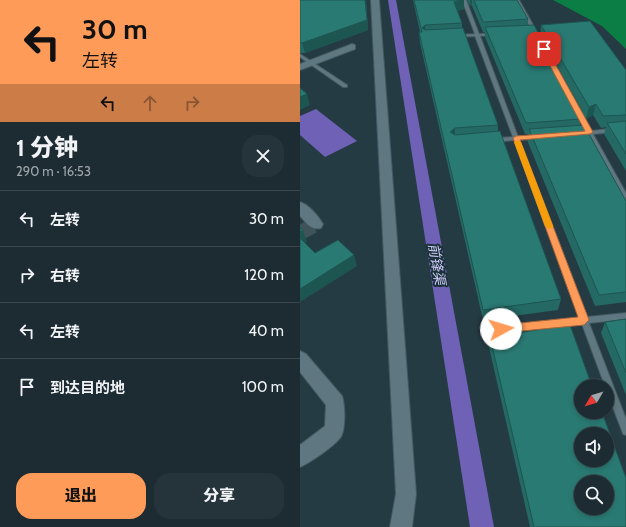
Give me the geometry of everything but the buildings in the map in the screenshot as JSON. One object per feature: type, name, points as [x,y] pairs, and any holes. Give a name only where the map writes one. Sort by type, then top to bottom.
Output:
[{"type":"street","points":[[375,0],[406,494],[401,527]]},
{"type":"street","points":[[300,67],[352,47]]},
{"type":"street","points":[[300,207],[316,224]]},
{"type":"street","points":[[300,359],[335,402],[334,431],[300,456]]},
{"type":"lane","points":[[464,0],[626,431]]},
{"type":"lane","points":[[517,0],[535,33]]},
{"type":"lane","points":[[527,32],[535,33],[542,31]]},
{"type":"lane","points":[[455,36],[499,34]]},
{"type":"lane","points":[[300,55],[345,86]]},
{"type":"lane","points":[[574,105],[626,199]]},
{"type":"lane","points":[[582,133],[626,130]]},
{"type":"lane","points":[[485,140],[546,136]]},
{"type":"lane","points":[[501,329],[626,316]]},
{"type":"green space","points":[[553,0],[626,0],[626,49],[602,26]]},
{"type":"shaded area","points":[[316,109],[357,141],[325,157],[300,135],[300,116]]},
{"type":"waterway","name":"前锋渠","points":[[392,0],[482,527]]},
{"type":"tunnel","points":[[300,233],[316,224]]},
{"type":"slow traffic","points":[[518,142],[549,226]]},
{"type":"route","points":[[501,329],[584,320],[516,138],[590,132],[544,49]]}]
